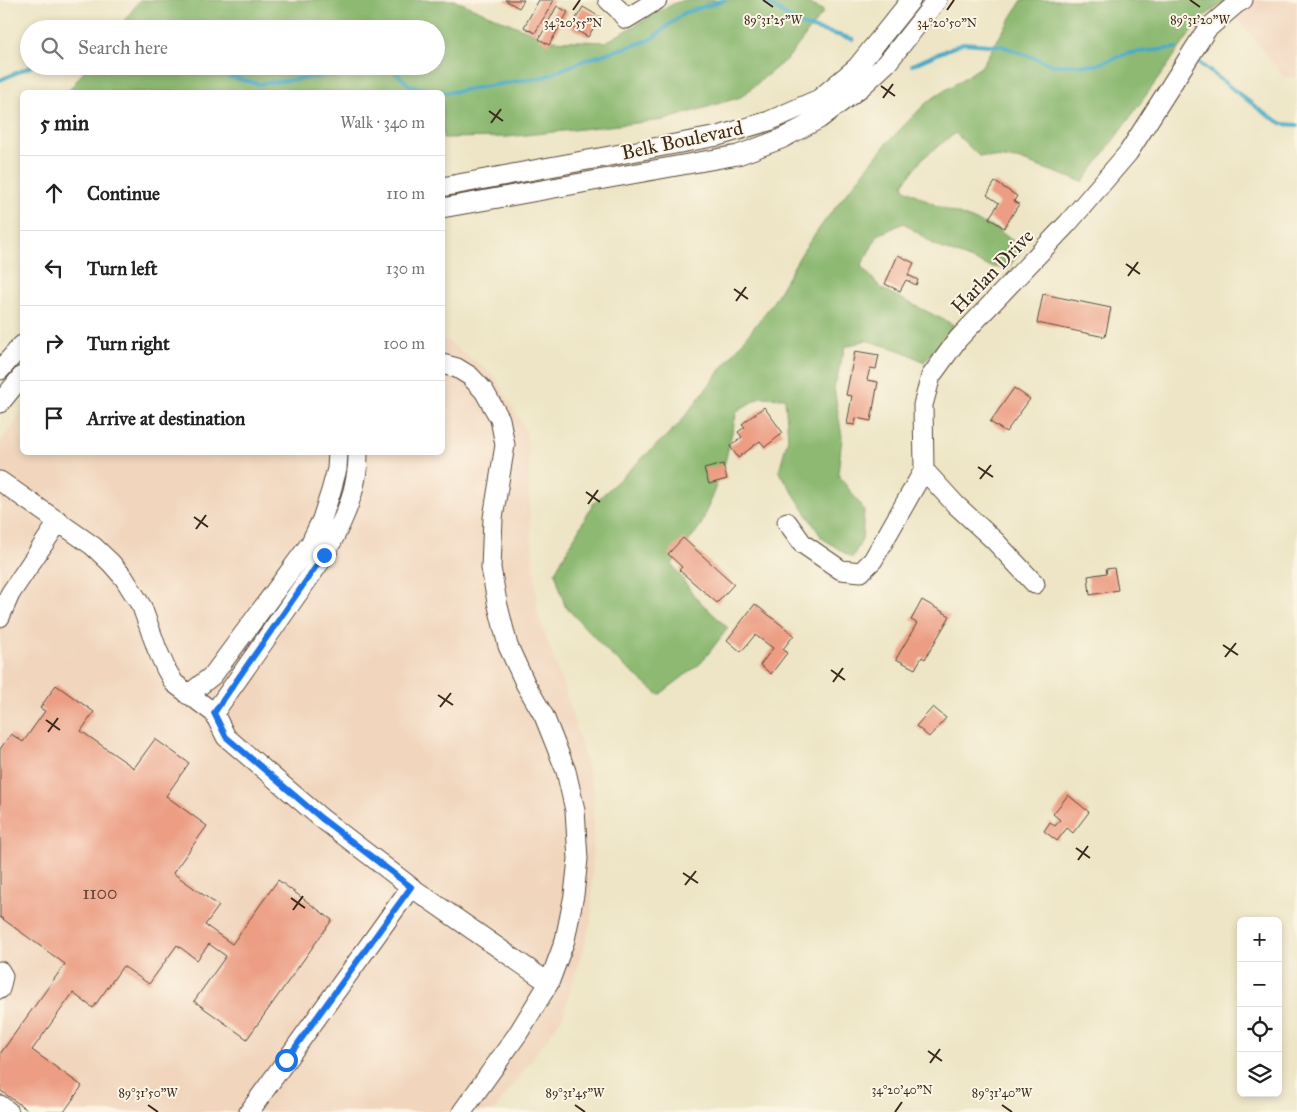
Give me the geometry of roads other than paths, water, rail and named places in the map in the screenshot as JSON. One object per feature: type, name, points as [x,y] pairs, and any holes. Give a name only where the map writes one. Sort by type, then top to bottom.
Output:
[{"type":"street","points":[[608,0],[626,19],[657,0]]},
{"type":"street","name":"Belk Boulevard","points":[[445,186],[718,136],[769,121],[818,99],[857,68],[911,0]]},
{"type":"street","name":"Belk Boulevard","points":[[445,207],[738,155],[781,139],[819,119],[860,88],[887,63],[937,0]]},
{"type":"street","name":"Harlan Drive","points":[[924,470],[923,405],[931,376],[958,339],[1068,224],[1128,152],[1207,28],[1243,0]]},
{"type":"street","points":[[0,370],[20,347]]},
{"type":"street","points":[[445,365],[457,368],[470,376],[484,391],[500,419],[505,445],[494,518],[492,568],[497,602],[508,646],[526,685],[544,716],[566,771],[575,810],[578,859],[574,895],[564,940],[549,983],[517,1035],[462,1112]]},
{"type":"street","points":[[0,403],[20,378]]},
{"type":"street","points":[[188,695],[213,675],[310,544],[322,519],[337,469],[338,455]]},
{"type":"street","points":[[214,713],[324,555],[340,527],[354,492],[358,455]]},
{"type":"street","points":[[787,522],[803,544],[841,570],[861,572],[873,560],[924,470],[1035,584]]},
{"type":"street","points":[[0,482],[93,546],[111,563],[124,578],[142,607],[166,669],[174,682],[188,695],[214,713],[226,737],[321,818],[411,887],[549,983]]},
{"type":"street","points":[[0,618],[10,594],[59,522]]},
{"type":"street","points":[[249,1112],[411,887]]},
{"type":"street","points":[[0,971],[3,976],[0,989]]},
{"type":"street","points":[[0,1105],[9,1112]]},
{"type":"waterway","points":[[445,93],[544,77],[585,60],[650,40],[684,13],[724,0]]},
{"type":"waterway","points":[[762,0],[801,25],[853,39]]},
{"type":"waterway","points":[[912,65],[963,43],[1002,46],[1053,65],[1096,65],[1129,53],[1176,48]]},
{"type":"waterway","points":[[1199,63],[1264,113],[1283,124],[1297,125]]},
{"type":"waterway","points":[[0,80],[20,71]]},
{"type":"waterway","points":[[222,75],[259,84],[332,75]]},
{"type":"waterway","points":[[398,75],[409,85],[432,90]]}]
